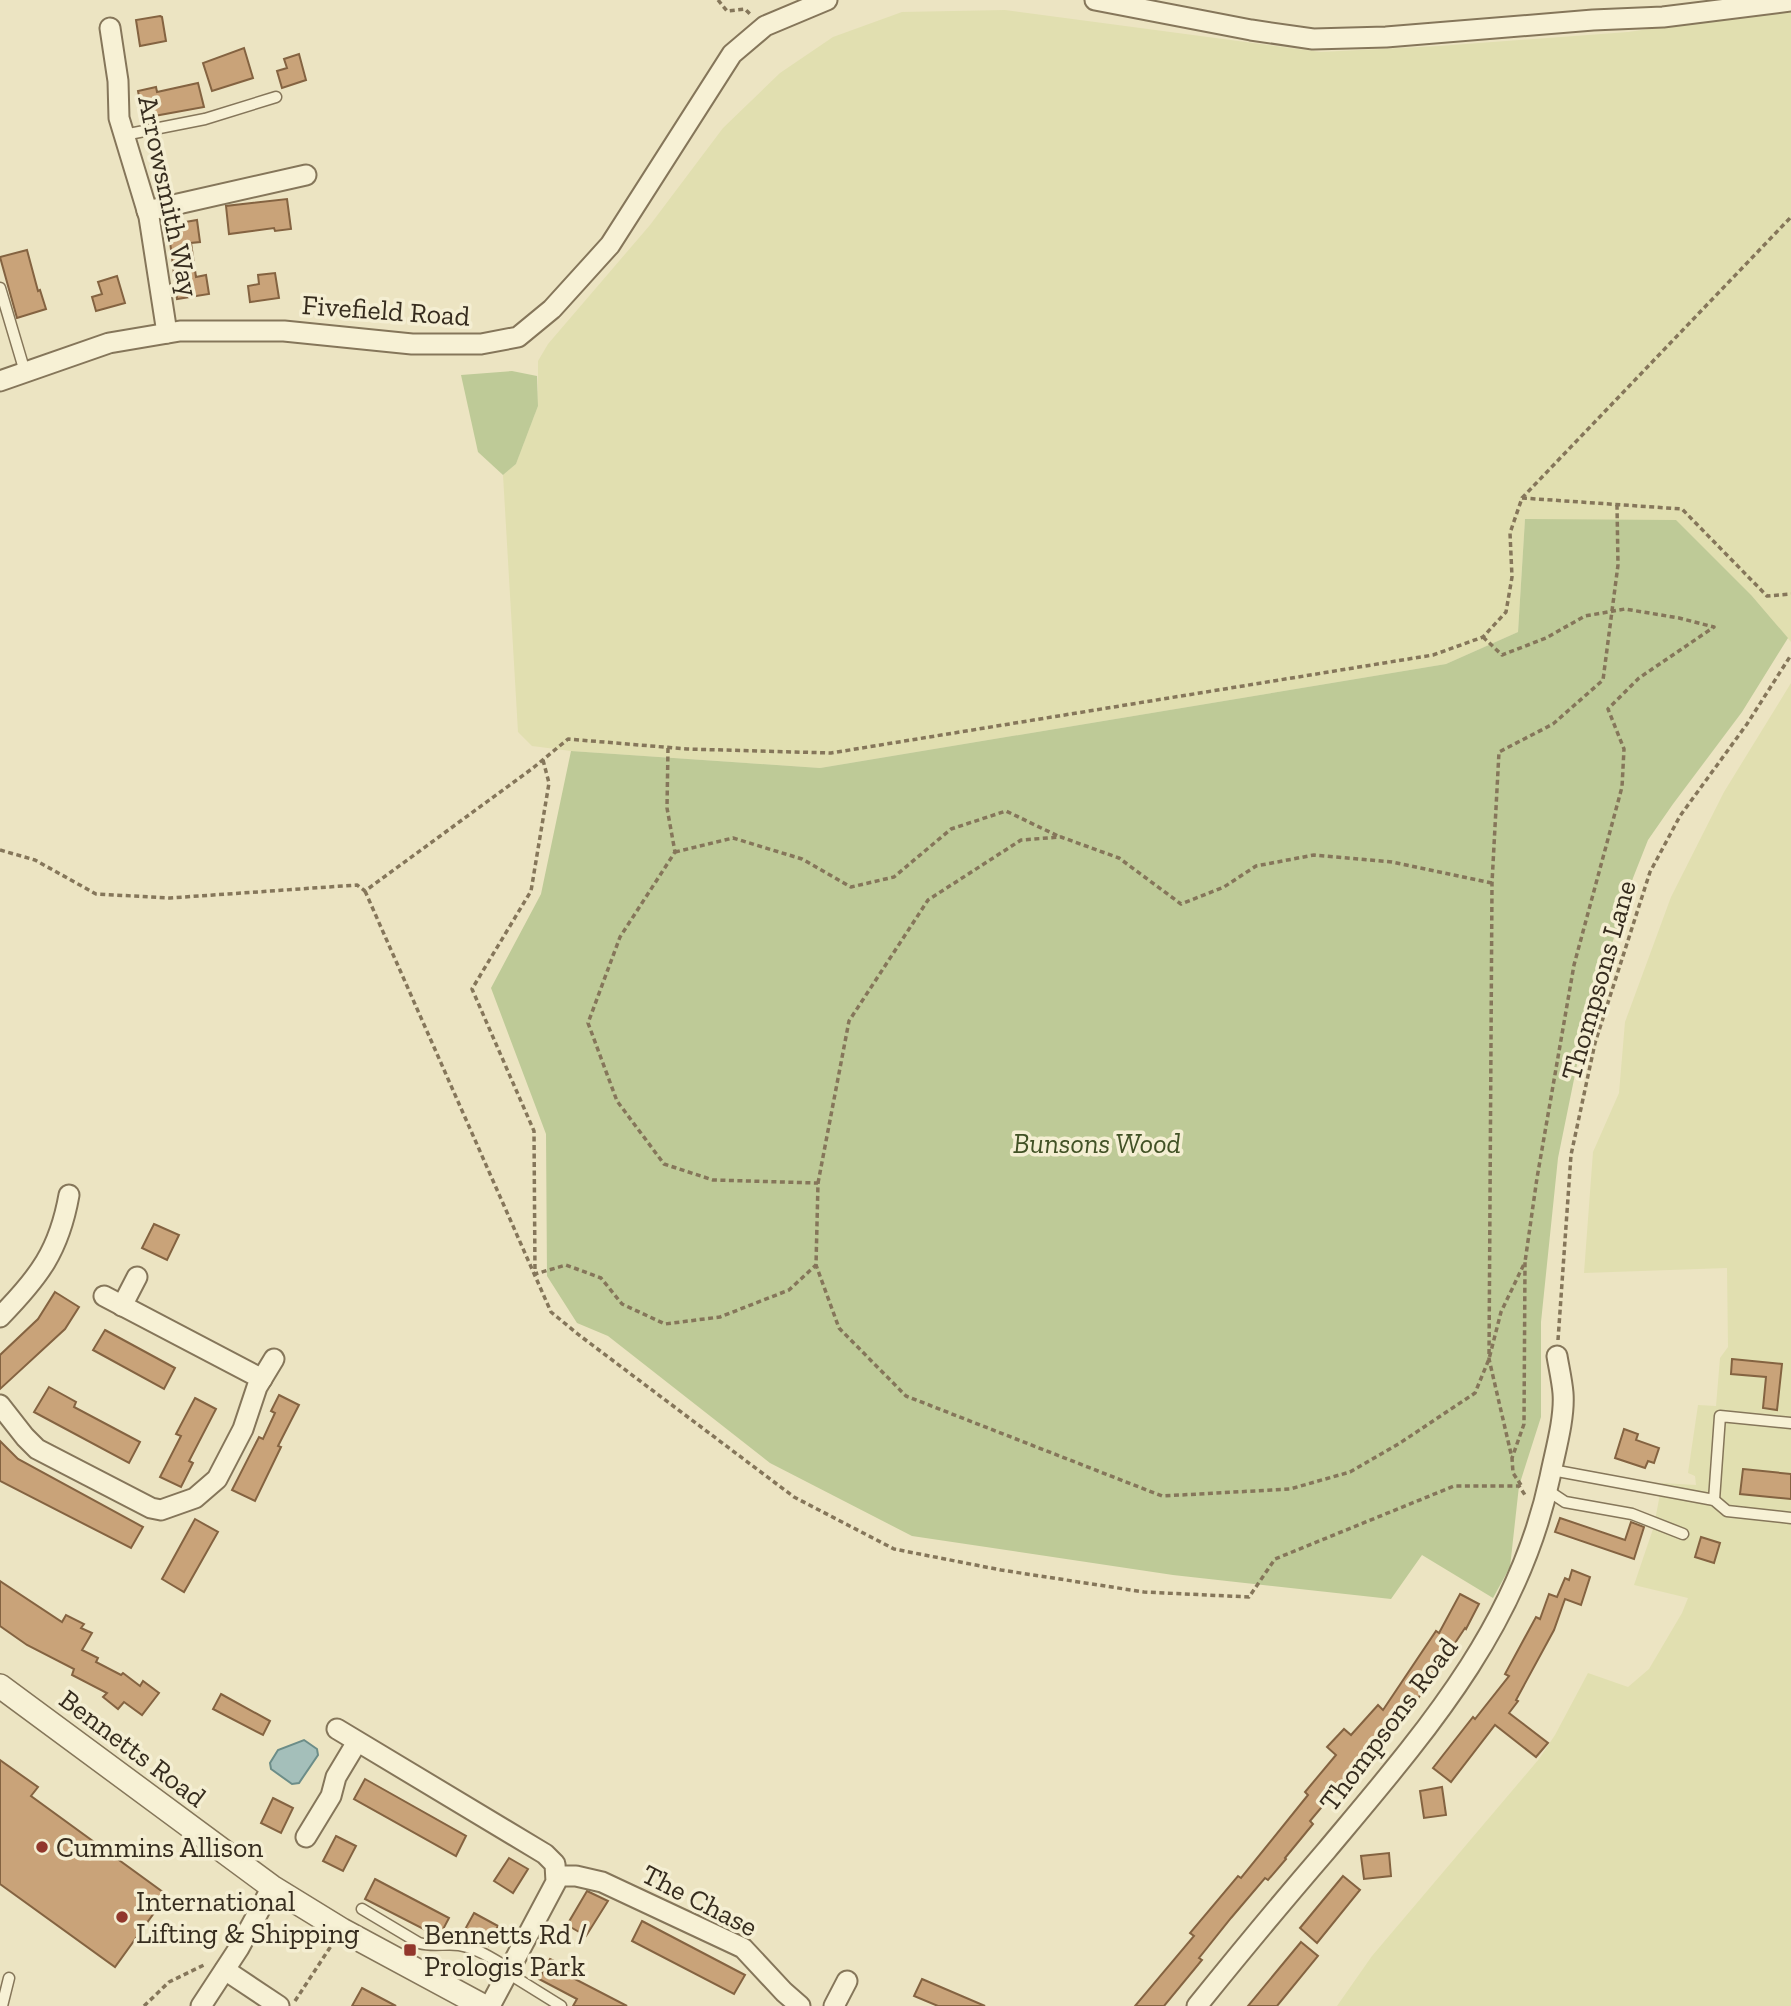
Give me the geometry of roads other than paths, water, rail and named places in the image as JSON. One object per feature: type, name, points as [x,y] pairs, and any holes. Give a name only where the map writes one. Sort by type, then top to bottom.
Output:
[{"type":"street","name":"Fivefield Road","points":[[0,381],[109,343],[180,331],[284,331],[412,345],[481,344],[518,337],[552,309],[610,246],[732,54],[765,26],[827,0]]},
{"type":"street","points":[[1096,0],[1251,30],[1313,39],[1386,37],[1663,17],[1791,1]]},
{"type":"street","name":"Arrowsmith Way","points":[[110,28],[117,72],[119,118],[147,211],[167,333]]},
{"type":"street","points":[[147,211],[306,175]]},
{"type":"street","points":[[0,1317],[47,1262],[65,1218],[69,1195]]},
{"type":"street","points":[[122,1306],[137,1277]]},
{"type":"street","points":[[104,1297],[262,1378]]},
{"type":"street","name":"Thompsons Road","points":[[1197,2006],[1415,1745],[1454,1693],[1485,1643],[1517,1581],[1547,1490],[1563,1395],[1557,1356]]},
{"type":"street","points":[[0,1405],[37,1449],[151,1508],[161,1510],[195,1498],[217,1479],[243,1429],[257,1387],[274,1359]]},
{"type":"street","name":"Bennetts Road","points":[[0,1686],[272,1887],[342,1930],[483,2006]]},
{"type":"street","points":[[337,1729],[551,1858],[555,1864],[558,1876],[491,2006]]},
{"type":"street","points":[[306,1837],[331,1796],[336,1777],[357,1742]]},
{"type":"street","name":"The Chase","points":[[558,1876],[576,1876],[602,1882],[743,1948],[800,2006]]},
{"type":"street","points":[[201,2006],[239,1948],[272,1887]]},
{"type":"street","points":[[225,1970],[279,2006]]},
{"type":"street","points":[[834,2006],[847,1981]]},
{"type":"lane","points":[[124,135],[205,120],[276,97]]},
{"type":"lane","points":[[0,288],[25,372]]},
{"type":"lane","points":[[1714,1500],[1720,1416],[1791,1423]]},
{"type":"lane","points":[[1552,1470],[1714,1500],[1727,1511],[1791,1518]]},
{"type":"lane","points":[[1547,1490],[1565,1502],[1632,1514],[1683,1534]]},
{"type":"lane","points":[[362,1909],[419,1943],[458,1945],[474,1949],[561,2006]]},
{"type":"lane","points":[[2,2006],[9,1978]]},
{"type":"water","points":[[304,1740],[317,1749],[318,1755],[299,1783],[292,1784],[271,1769],[270,1763],[278,1750]]},
{"type":"place","name":"Cummins Allison","points":[[42,1847]]},
{"type":"place","name":"International Lifting & Shipping","points":[[122,1917]]},
{"type":"place","name":"Bennetts Rd / Prologis Park","points":[[410,1950]]},
{"type":"park label","name":"Bunsons Wood","points":[[1097,1143]]}]
